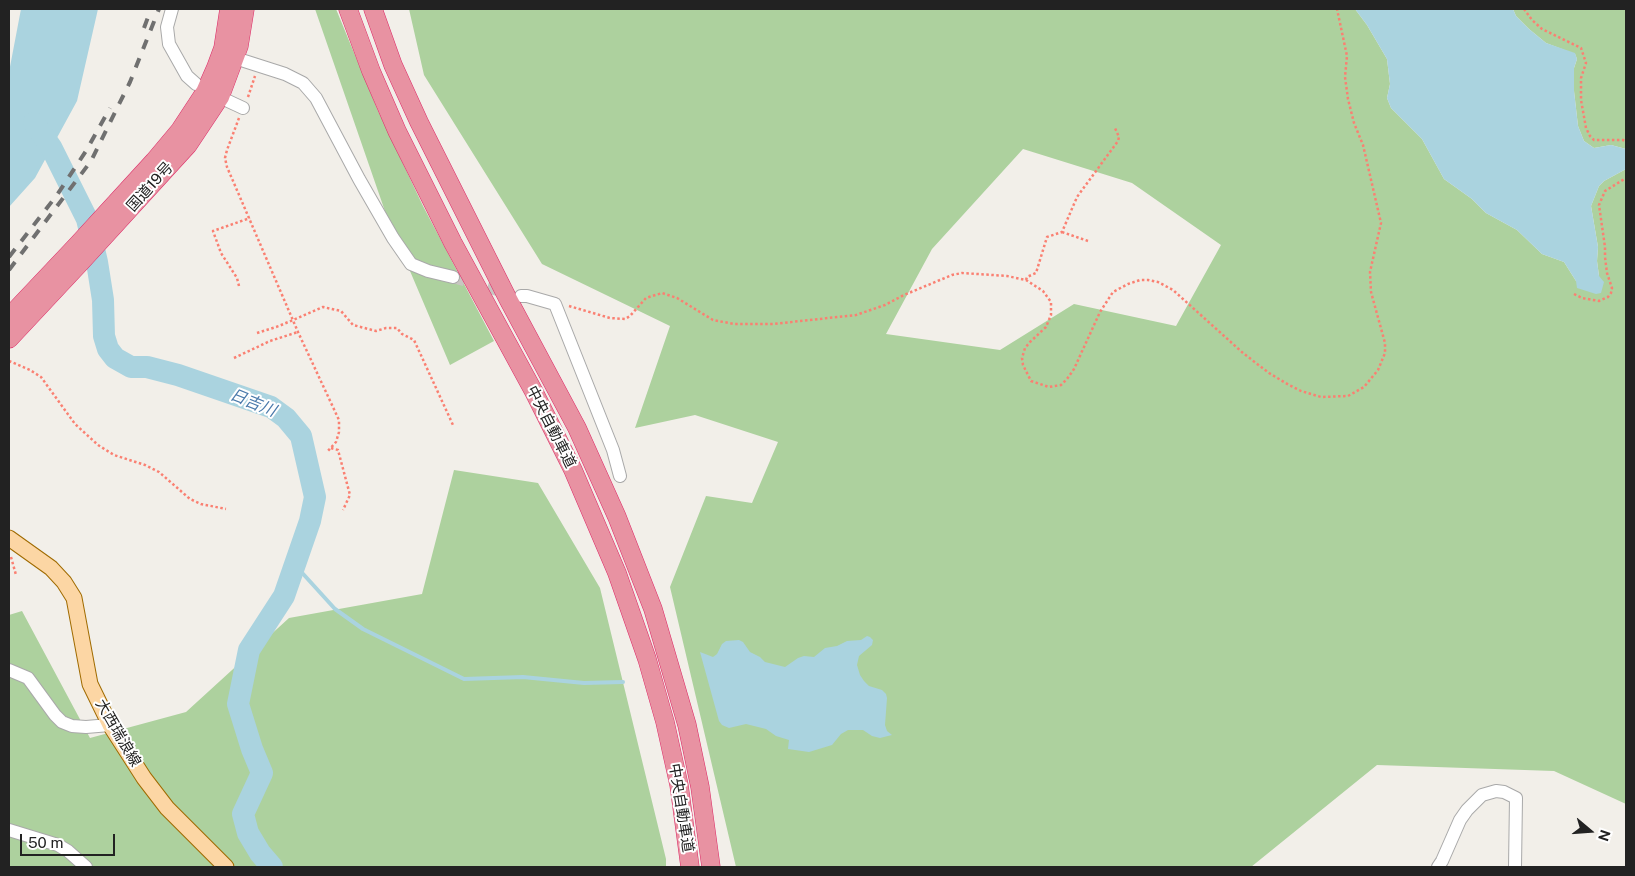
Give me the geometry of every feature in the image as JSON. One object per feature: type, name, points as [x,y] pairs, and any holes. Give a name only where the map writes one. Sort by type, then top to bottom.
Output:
[{"type":"highway","name":"国道19号","points":[[9,339],[81,262],[106,224],[180,130],[205,92],[216,68],[223,48],[229,9]]},
{"type":"highway","name":"国道19号","points":[[9,317],[78,244],[106,224],[188,145],[220,97],[239,46],[246,9]]},
{"type":"highway","name":"中央自動車道","points":[[348,9],[371,71],[397,131],[453,243],[534,392],[573,470],[617,573],[647,659],[665,722],[679,785],[690,867]]},
{"type":"highway","name":"中央自動車道","points":[[373,9],[393,65],[419,122],[508,299],[578,428],[617,517],[653,609],[687,725],[700,787],[711,867]]},
{"type":"main road","name":"大西瑞浪線","points":[[9,538],[51,568],[64,582],[74,598],[90,684],[110,725],[144,778],[167,808],[226,867]]},
{"type":"street","points":[[172,9],[167,27],[169,44],[187,76],[196,84]]},
{"type":"street","points":[[235,58],[285,74],[303,83],[316,98],[359,179],[393,238],[411,264],[428,271],[453,277]]},
{"type":"street","points":[[228,101],[244,108]]},
{"type":"street","points":[[520,296],[527,296],[555,304],[612,450],[620,476]]},
{"type":"street","points":[[9,670],[28,678],[62,722],[72,726],[86,727],[110,725]]},
{"type":"street","points":[[1438,867],[1460,820],[1467,810],[1482,795],[1496,791],[1504,792],[1516,798],[1515,867]]},
{"type":"street","points":[[9,830],[58,845],[86,867]]},
{"type":"path","points":[[555,304],[586,310],[610,318],[625,319],[646,298],[662,293],[677,298],[713,320],[734,324],[772,324],[856,315],[885,305],[952,275],[962,273],[1006,276],[1026,280],[1043,291],[1051,302],[1052,310],[1046,327],[1025,348],[1022,358],[1024,369],[1031,381],[1049,387],[1061,385],[1074,369],[1100,312],[1114,292],[1128,284],[1140,280],[1148,280],[1158,282],[1173,290],[1243,353],[1270,373],[1301,391],[1321,397],[1340,398],[1356,392],[1364,387],[1378,370],[1385,353],[1383,332],[1371,292],[1370,272],[1381,223],[1363,145],[1354,123],[1348,98],[1345,77],[1347,56],[1337,9]]},
{"type":"path","points":[[1524,9],[1542,30],[1581,48],[1586,63],[1581,78],[1581,100],[1586,128],[1590,136],[1594,140],[1626,141]]},
{"type":"path","points":[[259,65],[226,158],[227,167],[298,332],[339,420],[339,432],[336,442],[327,452]]},
{"type":"path","points":[[1062,232],[1077,197],[1118,141],[1119,137],[1115,128]]},
{"type":"path","points":[[1574,294],[1590,300],[1600,301],[1608,298],[1611,293],[1612,288],[1607,273],[1599,205],[1605,191],[1626,178]]},
{"type":"path","points":[[239,286],[237,278],[221,253],[213,231],[250,218]]},
{"type":"path","points":[[1026,280],[1027,277],[1036,273],[1047,238],[1062,232],[1088,241]]},
{"type":"path","points":[[257,333],[279,326],[323,307],[340,311],[353,325],[376,331],[386,328],[397,328],[402,334],[414,340],[452,425]]},
{"type":"path","points":[[234,358],[270,341],[298,332]]},
{"type":"path","points":[[9,361],[41,377],[76,424],[98,445],[114,455],[160,472],[190,499],[201,504],[226,509]]},
{"type":"path","points":[[331,448],[338,450],[350,495],[343,510]]},
{"type":"path","points":[[9,554],[12,557],[16,575]]},
{"type":"green space","points":[[315,9],[336,9],[378,111],[423,206],[494,341],[450,365],[387,217]]},
{"type":"green space","points":[[409,9],[1355,9],[1387,59],[1390,84],[1387,98],[1391,108],[1422,139],[1444,179],[1472,199],[1486,213],[1517,230],[1542,254],[1564,262],[1576,281],[1599,276],[1598,247],[1591,206],[1599,186],[1604,181],[1626,169],[1626,804],[1554,771],[1377,765],[1251,867],[736,867],[670,587],[706,496],[752,503],[778,442],[695,415],[635,428],[670,326],[542,264],[424,75]],"holes":[[[1023,149],[1132,183],[1221,245],[1176,326],[1074,304],[1000,350],[886,334],[932,249]]]},
{"type":"green space","points":[[1513,9],[1626,9],[1626,149],[1611,145],[1594,148],[1584,141],[1578,126],[1574,91],[1574,68],[1577,59],[1575,54],[1546,43],[1516,16]]},
{"type":"green space","points":[[454,470],[538,483],[600,588],[666,859],[666,867],[9,867],[9,615],[22,611],[90,738],[186,712],[289,618],[422,594]]},
{"type":"water","points":[[21,9],[98,9],[77,101],[35,178],[9,207],[9,72]]},
{"type":"water","points":[[1355,9],[1513,9],[1516,16],[1546,43],[1575,53],[1577,59],[1574,68],[1574,91],[1578,126],[1584,141],[1594,148],[1611,145],[1626,149],[1626,169],[1604,181],[1599,186],[1591,206],[1598,247],[1599,276],[1604,282],[1601,293],[1596,294],[1577,288],[1576,281],[1564,262],[1542,254],[1517,230],[1486,213],[1472,199],[1444,179],[1422,139],[1391,108],[1387,98],[1390,84],[1387,59]]},
{"type":"water","points":[[867,636],[873,640],[872,645],[859,656],[857,665],[860,675],[869,686],[882,690],[886,694],[885,725],[887,731],[892,735],[880,738],[872,736],[863,730],[848,730],[841,734],[832,745],[809,752],[788,749],[789,740],[776,736],[766,729],[746,724],[729,728],[722,725],[719,721],[700,652],[713,657],[726,641],[739,640],[743,642],[750,652],[765,662],[785,667],[798,658],[804,656],[814,657],[825,648],[837,646],[847,641],[861,640]]},
{"type":"waterway","name":"日吉川","points":[[34,123],[51,147],[87,219],[103,300],[104,336],[108,349],[115,358],[131,367],[147,367],[178,375],[271,407],[286,418],[301,436],[315,497],[310,521],[284,596],[249,650],[238,704],[252,749],[262,773],[243,814],[248,833],[260,853],[272,867]]},
{"type":"waterway","points":[[295,565],[335,609],[363,629],[464,679],[523,677],[584,683],[623,682]]},
{"type":"tunnel","points":[[453,277],[508,293]]},
{"type":"railway","points":[[144,28],[151,9]]},
{"type":"railway","points":[[9,270],[91,161],[130,82],[159,9]]},
{"type":"railway","points":[[9,257],[57,195],[86,151],[110,108]]}]
